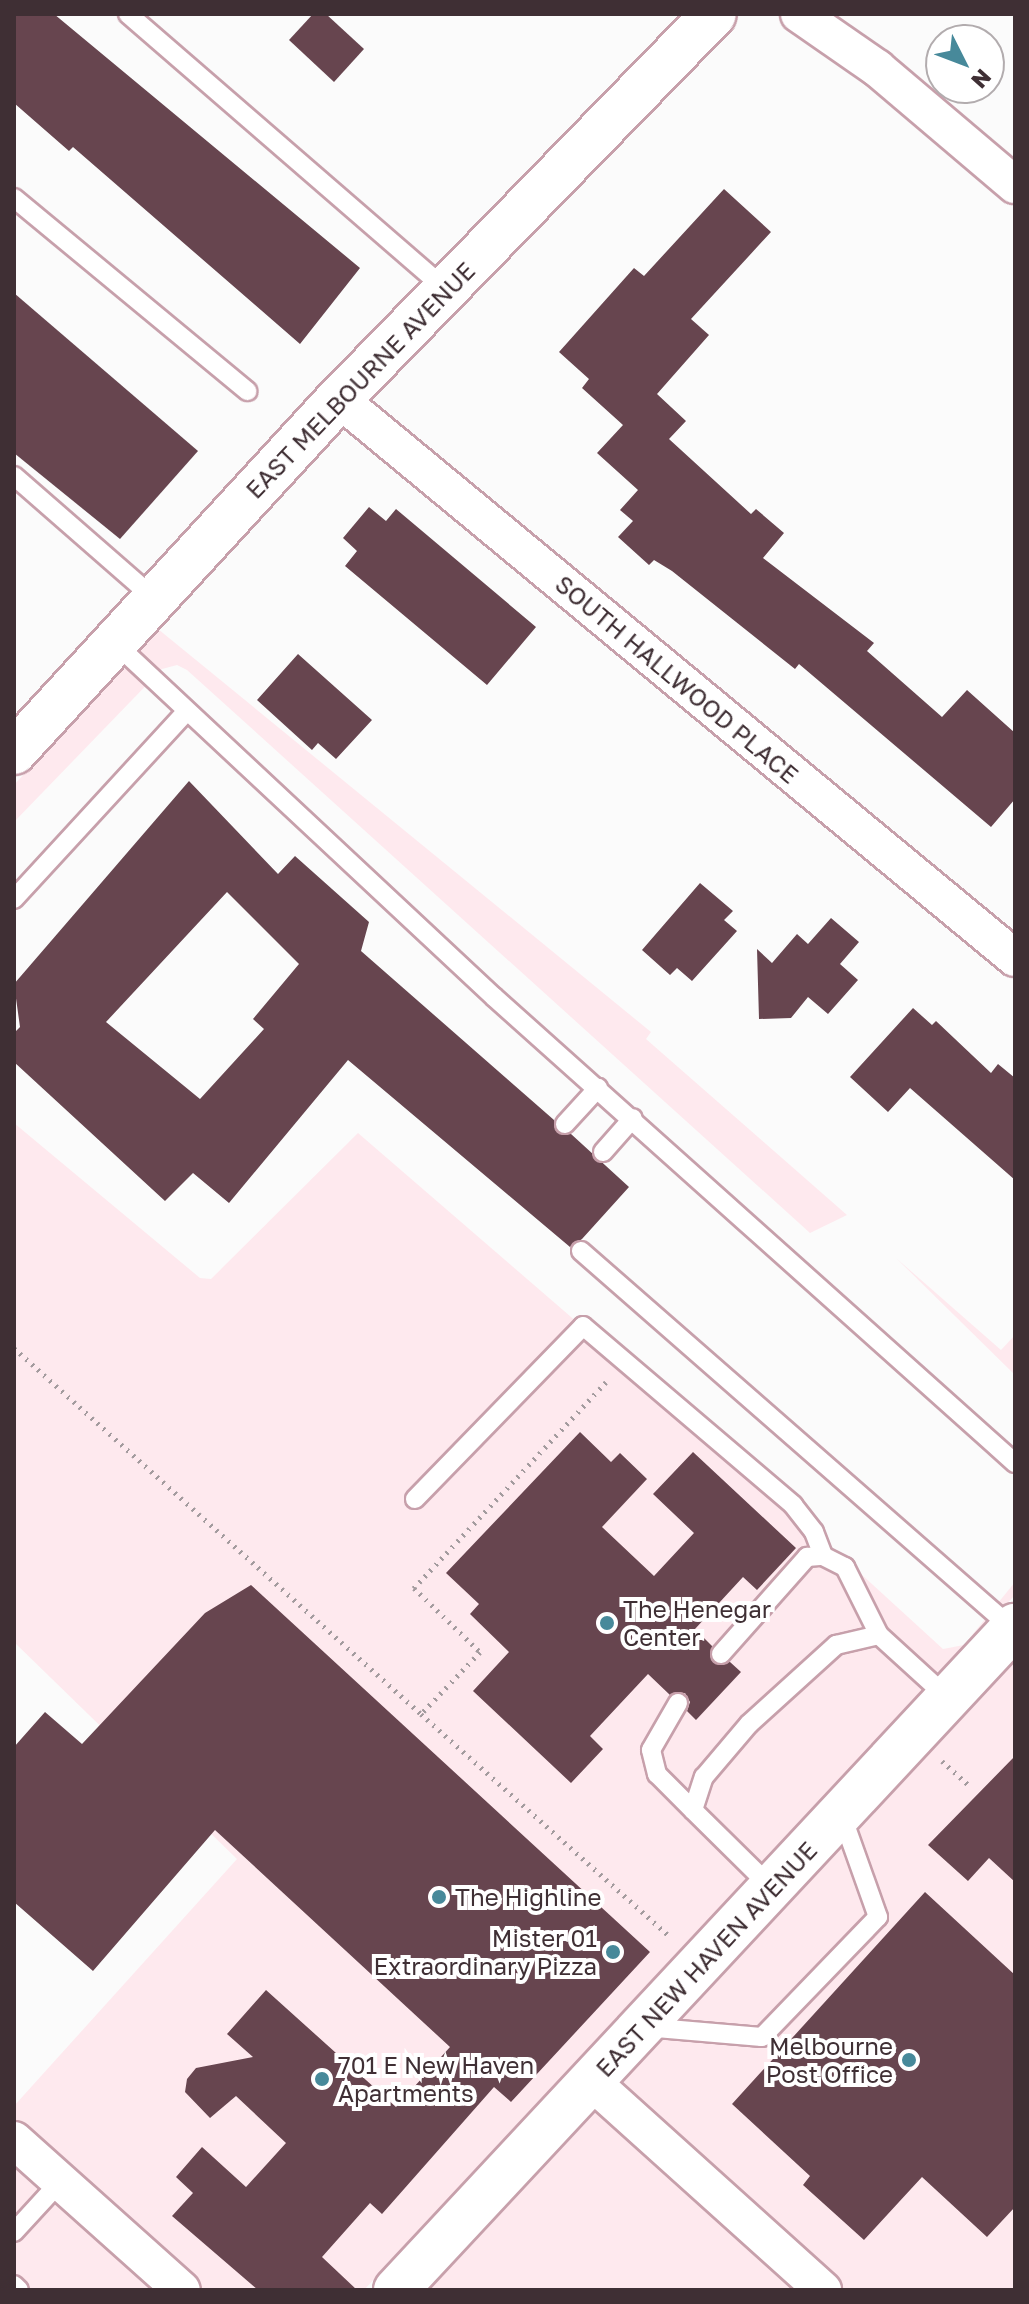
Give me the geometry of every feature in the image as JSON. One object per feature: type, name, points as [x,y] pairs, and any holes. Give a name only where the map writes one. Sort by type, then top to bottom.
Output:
[{"type":"street","name":"EAST MELBOURNE AVENUE","points":[[14,752],[339,399],[714,14]]},
{"type":"street","points":[[799,14],[877,68],[1015,185]]},
{"type":"street","name":"SOUTH HALLWOOD PLACE","points":[[339,399],[1015,958]]},
{"type":"street","name":"EAST NEW HAVEN AVENUE","points":[[396,2290],[1014,1627]]},
{"type":"street","points":[[592,2082],[823,2290]]},
{"type":"street","points":[[14,2140],[182,2290]]},
{"type":"lane","points":[[128,14],[446,289]]},
{"type":"lane","points":[[14,198],[247,391]]},
{"type":"lane","points":[[14,476],[155,599]]},
{"type":"lane","points":[[115,643],[598,1088],[1015,1463]]},
{"type":"lane","points":[[14,899],[187,711]]},
{"type":"lane","points":[[565,1124],[598,1088]]},
{"type":"lane","points":[[603,1152],[633,1118]]},
{"type":"lane","points":[[581,1251],[1014,1627]]},
{"type":"lane","points":[[415,1499],[583,1326],[793,1505],[814,1532],[823,1556]]},
{"type":"lane","points":[[721,1654],[807,1557],[823,1556],[845,1567],[879,1635],[948,1698]]},
{"type":"lane","points":[[693,1810],[704,1777],[749,1724],[836,1645],[879,1635]]},
{"type":"lane","points":[[678,1703],[651,1750],[657,1774],[773,1889]]},
{"type":"lane","points":[[643,2027],[762,2037],[878,1917],[841,1813]]},
{"type":"lane","points":[[14,2232],[60,2182]]},
{"type":"lane","points":[[14,2285],[19,2290]]},
{"type":"path","points":[[14,1348],[670,1937]]},
{"type":"path","points":[[421,1714],[480,1652],[414,1588],[626,1361]]},
{"type":"shaded area","points":[[158,629],[651,1032],[646,1039],[847,1215],[810,1233],[187,670],[177,665],[162,669],[14,822],[14,785]]},
{"type":"shaded area","points":[[14,1123],[200,1278],[211,1279],[358,1133],[732,1456],[943,1649],[964,1645],[1015,1582],[1015,1595],[364,2290],[14,2290],[14,2106],[237,1859],[14,1642]]},
{"type":"shaded area","points":[[896,1258],[1001,1350],[1015,1335],[1015,1375]]},
{"type":"shaded area","points":[[1015,1660],[1015,2290],[424,2290],[789,1904]]},
{"type":"building","points":[[14,14],[54,14],[360,268],[300,344],[73,147],[69,151],[14,103]]},
{"type":"building","points":[[313,14],[326,14],[364,49],[334,82],[289,40]]},
{"type":"building","points":[[724,189],[771,232],[691,319],[709,335],[657,394],[686,421],[669,439],[751,514],[756,509],[784,533],[763,558],[874,643],[867,651],[942,717],[967,690],[1015,733],[1015,799],[991,827],[799,664],[795,669],[672,571],[654,560],[649,565],[618,537],[633,521],[620,510],[638,490],[597,453],[623,425],[582,388],[589,379],[559,352],[634,268],[644,276]]},
{"type":"building","points":[[14,293],[198,451],[120,539],[14,453]]},
{"type":"building","points":[[369,507],[386,521],[396,509],[536,627],[487,685],[345,566],[357,551],[343,538]]},
{"type":"building","points":[[298,654],[372,720],[336,759],[318,743],[312,750],[257,700]]},
{"type":"building","points":[[189,781],[278,874],[295,856],[369,922],[361,951],[554,1120],[558,1133],[571,1134],[629,1187],[582,1239],[570,1247],[348,1060],[229,1203],[193,1173],[165,1201],[14,1062],[14,1033],[20,1027],[14,984]],"holes":[[[227,892],[299,964],[253,1019],[264,1029],[200,1099],[106,1022]]]},
{"type":"building","points":[[700,883],[733,911],[724,920],[737,931],[692,981],[677,968],[670,975],[642,950]]},
{"type":"building","points":[[831,918],[859,942],[840,964],[858,980],[828,1014],[808,997],[791,1018],[759,1019],[757,949],[772,963],[797,934],[808,944]]},
{"type":"building","points":[[913,1008],[932,1025],[936,1021],[991,1073],[998,1064],[1015,1078],[1015,1180],[910,1088],[888,1112],[850,1077]]},
{"type":"building","points":[[580,1432],[611,1462],[620,1453],[647,1479],[602,1527],[654,1576],[694,1533],[653,1494],[693,1452],[796,1548],[757,1590],[743,1577],[695,1629],[712,1646],[713,1662],[730,1662],[741,1672],[696,1720],[687,1711],[690,1702],[685,1693],[670,1695],[648,1674],[590,1736],[603,1749],[571,1783],[473,1691],[509,1652],[470,1614],[479,1604],[446,1573]]},
{"type":"building","points":[[251,1585],[650,1952],[511,2102],[494,2087],[382,2214],[370,2203],[322,2257],[357,2290],[258,2290],[172,2216],[193,2193],[176,2177],[202,2147],[246,2187],[286,2143],[236,2096],[210,2118],[185,2092],[187,2079],[196,2068],[253,2057],[227,2034],[266,1990],[396,2107],[450,2047],[215,1830],[93,1971],[14,1902],[14,1747],[45,1712],[82,1744],[205,1613]]},
{"type":"building","points":[[1015,1756],[1015,1882],[989,1858],[968,1881],[928,1845]]},
{"type":"building","points":[[925,1892],[1015,1975],[1015,2207],[987,2237],[922,2177],[864,2240],[803,2185],[810,2176],[732,2104]]},
{"type":"place","name":"The Henegar Center","points":[[607,1623]]},
{"type":"place","name":"The Highline","points":[[439,1897]]},
{"type":"place","name":"Mister 01 Extraordinary Pizza","points":[[613,1952]]},
{"type":"place","name":"Melbourne Post Office","points":[[909,2060]]},
{"type":"place","name":"701 E New Haven Apartments","points":[[322,2079]]}]
